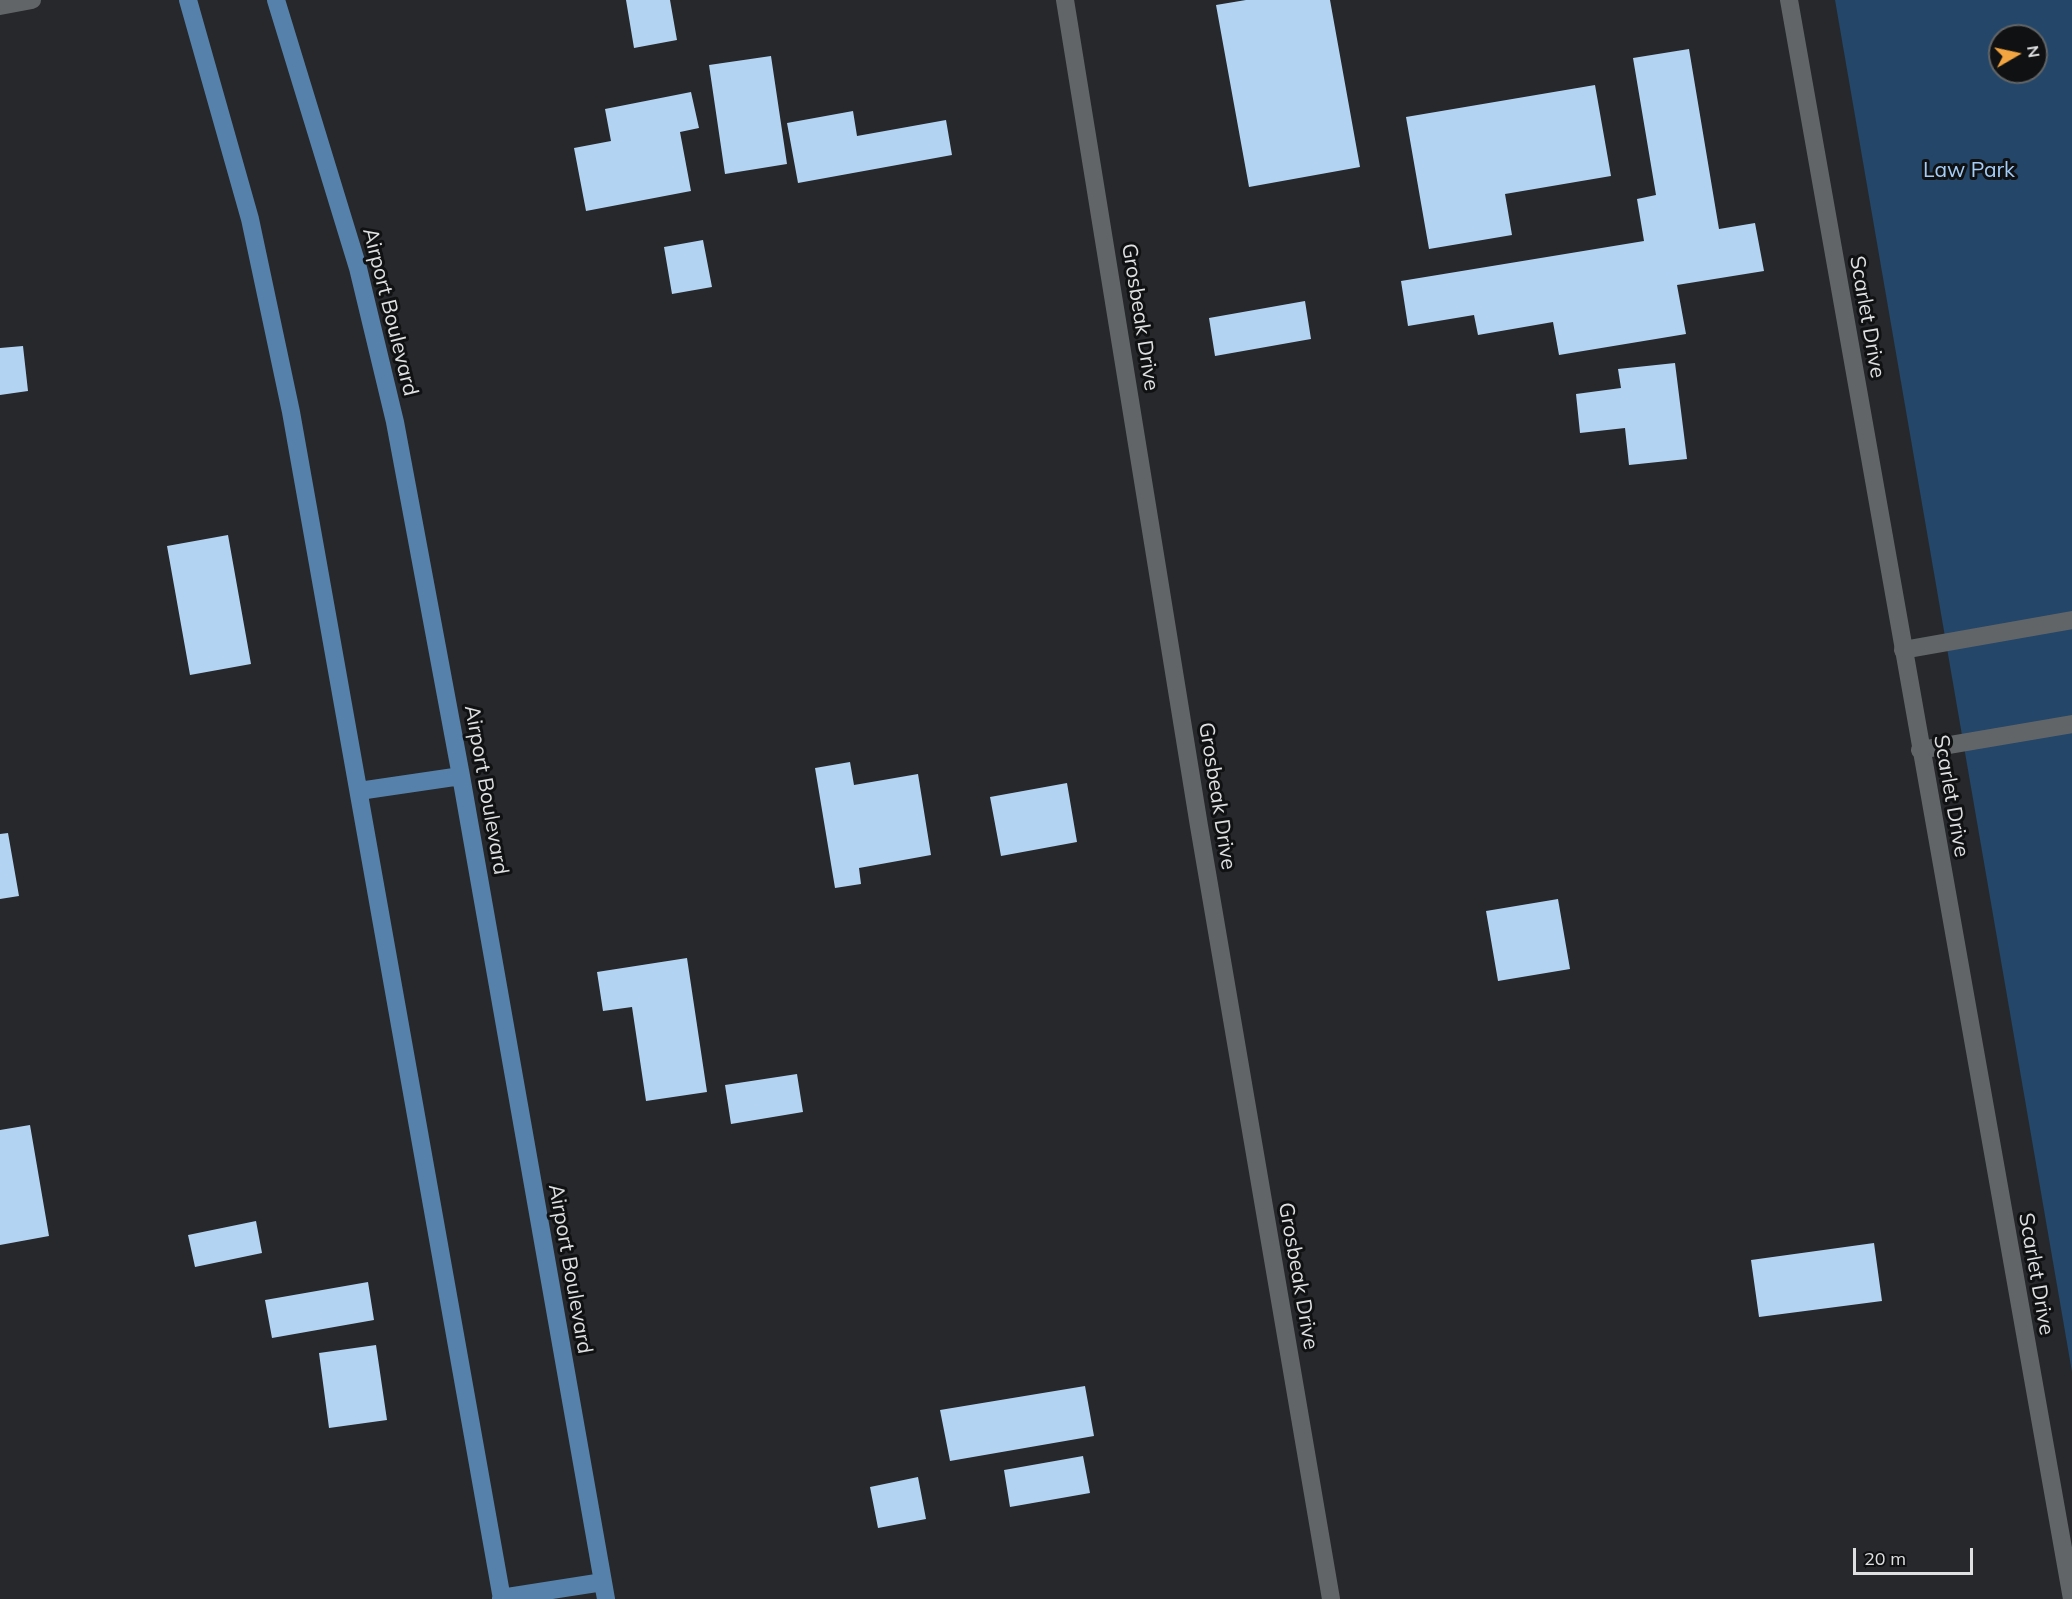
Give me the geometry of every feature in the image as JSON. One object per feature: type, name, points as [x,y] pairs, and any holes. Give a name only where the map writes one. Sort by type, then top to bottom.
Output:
[{"type":"main road","points":[[188,0],[250,219],[291,412],[502,1598],[604,1590]]},
{"type":"main road","name":"Airport Boulevard","points":[[276,0],[358,268],[392,411],[460,776],[604,1590]]},
{"type":"main road","points":[[359,791],[460,776]]},
{"type":"street","points":[[0,6],[33,0]]},
{"type":"street","name":"Grosbeak Drive","points":[[1065,0],[1199,826],[1331,1599]]},
{"type":"street","name":"Scarlet Drive","points":[[1789,0],[2072,1599]]},
{"type":"street","points":[[1903,650],[2072,620]]},
{"type":"street","points":[[1920,750],[2072,724]]},
{"type":"green space","name":"Law Park","points":[[1835,0],[2072,0],[2072,1372]]},
{"type":"building","points":[[626,0],[670,0],[677,40],[634,48]]},
{"type":"building","points":[[1246,0],[1330,0],[1360,167],[1249,187],[1216,5]]},
{"type":"building","points":[[1689,49],[1719,229],[1755,223],[1764,271],[1677,285],[1686,334],[1559,355],[1553,322],[1478,335],[1474,315],[1408,326],[1401,281],[1644,241],[1637,199],[1656,195],[1633,58]]},
{"type":"building","points":[[771,56],[787,164],[725,174],[709,65]]},
{"type":"building","points":[[1595,85],[1611,176],[1505,194],[1512,235],[1429,249],[1406,117]]},
{"type":"building","points":[[691,92],[699,128],[680,132],[691,191],[586,211],[574,148],[611,141],[605,109]]},
{"type":"building","points":[[853,111],[857,136],[946,120],[952,155],[798,183],[787,123]]},
{"type":"building","points":[[703,240],[712,287],[672,294],[664,247]]},
{"type":"building","points":[[1305,301],[1311,339],[1215,356],[1209,318]]},
{"type":"building","points":[[23,346],[28,391],[0,395],[0,348]]},
{"type":"building","points":[[1675,363],[1687,459],[1629,465],[1625,428],[1580,433],[1576,394],[1621,388],[1618,369]]},
{"type":"building","points":[[228,535],[251,664],[190,675],[167,546]]},
{"type":"building","points":[[850,762],[854,785],[918,774],[931,855],[859,868],[861,884],[835,888],[815,768]]},
{"type":"building","points":[[1067,783],[1077,842],[1001,856],[990,797]]},
{"type":"building","points":[[8,833],[19,896],[0,899],[0,834]]},
{"type":"building","points":[[1558,899],[1570,969],[1498,981],[1486,911]]},
{"type":"building","points":[[687,958],[707,1092],[646,1101],[632,1007],[603,1011],[597,972]]},
{"type":"building","points":[[797,1074],[803,1112],[731,1124],[725,1085]]},
{"type":"building","points":[[30,1125],[49,1236],[0,1245],[0,1130]]},
{"type":"building","points":[[256,1221],[262,1253],[195,1267],[188,1235]]},
{"type":"building","points":[[1874,1243],[1882,1301],[1759,1317],[1751,1260]]},
{"type":"building","points":[[368,1282],[374,1320],[272,1338],[265,1300]]},
{"type":"building","points":[[376,1345],[387,1420],[329,1428],[319,1353]]},
{"type":"building","points":[[1085,1386],[1094,1436],[950,1461],[940,1410]]},
{"type":"building","points":[[1083,1456],[1090,1493],[1010,1507],[1004,1470]]},
{"type":"building","points":[[918,1477],[926,1519],[878,1528],[870,1487]]}]
